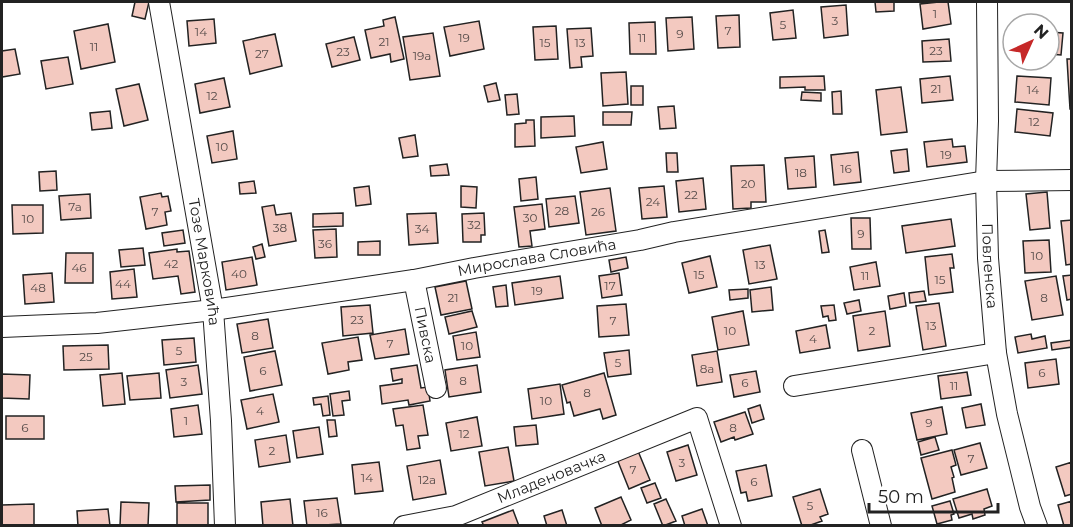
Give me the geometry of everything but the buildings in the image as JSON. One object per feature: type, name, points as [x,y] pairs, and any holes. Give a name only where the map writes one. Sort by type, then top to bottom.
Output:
[{"type":"street","name":"Тозе Марковића","points":[[159,2],[213,310],[221,421],[225,525]]},
{"type":"street","name":"Повленска","points":[[987,2],[986,181],[988,258],[996,353],[1007,414],[1030,507],[1037,525]]},
{"type":"street","name":"Мирослава Словића","points":[[2,327],[97,322],[213,310],[414,280],[674,232],[986,181],[1071,180]]},
{"type":"street","name":"Пивска","points":[[414,280],[436,388]]},
{"type":"street","points":[[794,386],[996,353]]},
{"type":"street","name":"Младеновачка","points":[[404,525],[457,521],[697,418],[731,525]]},
{"type":"street","points":[[862,450],[881,525]]}]
